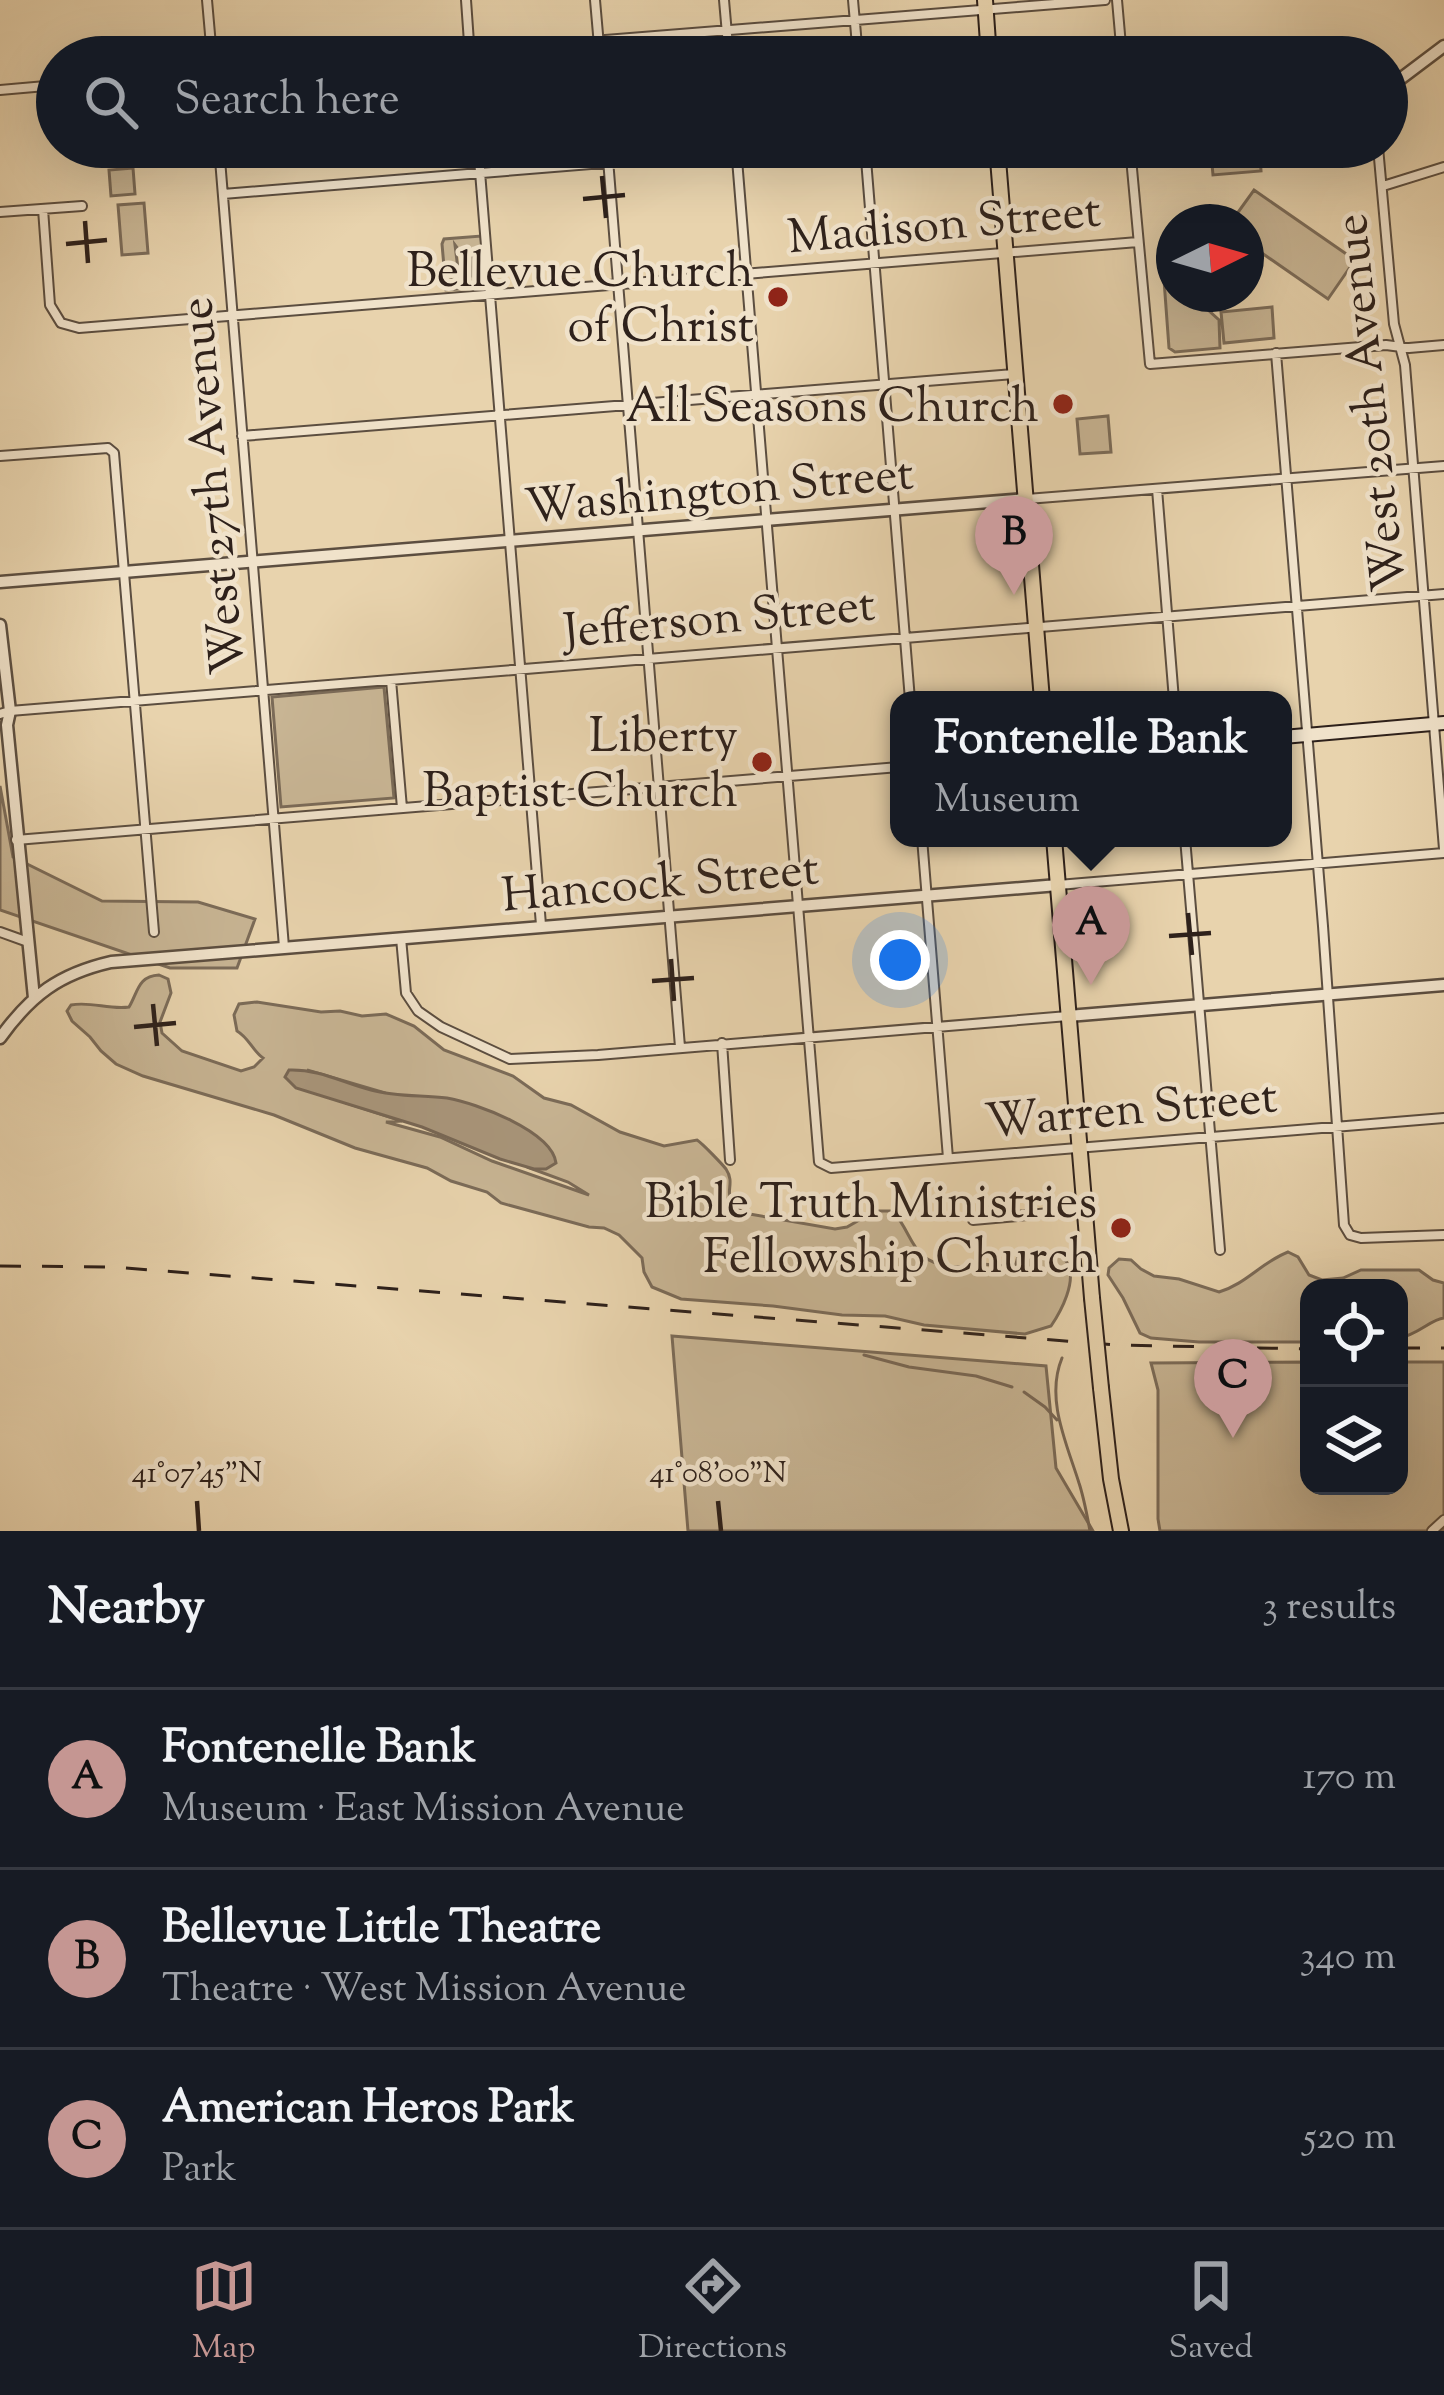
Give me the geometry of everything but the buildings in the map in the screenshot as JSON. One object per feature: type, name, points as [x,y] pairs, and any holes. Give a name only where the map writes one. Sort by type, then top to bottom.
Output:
[{"type":"main road","points":[[985,5],[987,36]]},
{"type":"main road","points":[[999,168],[1041,691]]},
{"type":"main road","points":[[1292,736],[1439,723]]},
{"type":"main road","points":[[1055,847],[1083,1210],[1111,1479],[1121,1531]]},
{"type":"street","points":[[207,0],[210,36]]},
{"type":"street","points":[[466,0],[469,36]]},
{"type":"street","points":[[595,0],[599,36]]},
{"type":"street","points":[[724,0],[727,36]]},
{"type":"street","points":[[853,0],[856,36]]},
{"type":"street","points":[[656,36],[985,5],[1105,0]]},
{"type":"street","points":[[1117,0],[1120,36]]},
{"type":"street","points":[[1408,73],[1444,46]]},
{"type":"street","points":[[0,90],[36,87]]},
{"type":"street","points":[[1383,186],[1444,166]]},
{"type":"street","name":"West 27th Avenue","points":[[221,168],[284,947]]},
{"type":"street","points":[[480,168],[541,926]]},
{"type":"street","points":[[223,194],[531,168]]},
{"type":"street","points":[[609,168],[680,1047]]},
{"type":"street","points":[[738,168],[809,1036]]},
{"type":"street","points":[[867,168],[909,691]]},
{"type":"street","points":[[1132,168],[1150,364],[1386,345],[1444,345]]},
{"type":"street","name":"West 20th Avenue","points":[[1381,168],[1439,723],[1444,851]]},
{"type":"street","points":[[0,212],[82,206]]},
{"type":"street","name":"Madison Street","points":[[43,209],[48,290],[55,316],[70,327],[1138,242]]},
{"type":"street","points":[[1276,353],[1344,1225],[1350,1235],[1361,1238],[1444,1235]]},
{"type":"street","points":[[242,436],[1016,374]]},
{"type":"street","points":[[0,456],[108,448],[114,453],[154,932]]},
{"type":"street","name":"Washington Street","points":[[0,582],[1444,466]]},
{"type":"street","points":[[1157,489],[1173,691]]},
{"type":"street","name":"Jefferson Street","points":[[5,712],[1444,594]]},
{"type":"street","points":[[0,626],[34,998],[0,1038]]},
{"type":"street","points":[[392,680],[402,808]]},
{"type":"street","points":[[16,840],[890,768]]},
{"type":"street","points":[[923,847],[948,1158]]},
{"type":"street","points":[[1186,847],[1220,1250]]},
{"type":"street","name":"Hancock Street","points":[[34,998],[68,976],[111,962],[1444,851]]},
{"type":"street","points":[[0,932],[28,942]]},
{"type":"street","points":[[401,938],[406,993],[418,1011],[501,1056],[524,1060],[1444,985]]},
{"type":"street","name":"Warren Street","points":[[809,1036],[818,1154],[824,1166],[831,1168],[1444,1118]]},
{"type":"street","points":[[722,1043],[730,1160]]},
{"type":"street","points":[[973,1220],[1083,1210]]},
{"type":"street","points":[[1432,1531],[1444,1520]]},
{"type":"shaded area","points":[[133,168],[135,194],[111,196],[109,170]]},
{"type":"shaded area","points":[[1212,168],[1261,168],[1261,171],[1213,175]]},
{"type":"shaded area","points":[[1254,190],[1355,260],[1328,299],[1264,255],[1264,204],[1244,204]]},
{"type":"shaded area","points":[[144,203],[148,253],[122,255],[118,205]]},
{"type":"shaded area","points":[[481,236],[479,249],[455,245],[459,277],[454,264],[444,267],[444,239]]},
{"type":"shaded area","points":[[471,257],[483,257],[485,287],[446,290],[445,281],[471,276]]},
{"type":"shaded area","points":[[1272,307],[1274,338],[1224,343],[1221,312],[1264,312]]},
{"type":"shaded area","points":[[1166,312],[1210,312],[1219,320],[1220,348],[1175,352],[1169,348]]},
{"type":"shaded area","points":[[1108,416],[1111,452],[1080,454],[1077,419]]},
{"type":"shaded area","points":[[384,687],[394,798],[281,807],[272,697]]},
{"type":"shaded area","points":[[0,786],[13,857],[102,901],[198,902],[255,919],[237,968],[170,968],[0,910]]},
{"type":"shaded area","points":[[147,978],[168,979],[171,993],[160,1022],[162,1033],[182,1051],[241,1071],[254,1067],[263,1058],[237,1031],[234,1015],[239,1004],[257,1002],[362,1016],[386,1014],[414,1026],[444,1050],[513,1076],[544,1098],[571,1105],[620,1132],[664,1146],[697,1140],[726,1169],[731,1201],[744,1213],[835,1229],[875,1211],[893,1211],[920,1254],[938,1264],[1007,1266],[1016,1264],[1018,1256],[1055,1254],[1070,1269],[1067,1296],[1051,1326],[1025,1334],[924,1325],[885,1316],[681,1299],[652,1287],[642,1258],[619,1235],[501,1203],[487,1192],[427,1168],[143,1076],[116,1064],[67,1011],[78,1004],[129,1007]],"holes":[[[307,1070],[385,1093],[534,1169],[527,1167],[589,1195],[440,1137],[386,1122],[402,1121],[346,1103]]]},
{"type":"shaded area","points":[[289,1070],[321,1074],[380,1092],[447,1098],[476,1106],[527,1130],[551,1151],[556,1163],[534,1169],[422,1127],[296,1088],[285,1077]]},
{"type":"shaded area","points":[[1288,1252],[1298,1257],[1309,1275],[1319,1279],[1300,1279],[1300,1342],[1151,1338],[1140,1333],[1108,1275],[1119,1259],[1131,1260],[1154,1276],[1219,1292]]},
{"type":"shaded area","points":[[1361,1270],[1419,1270],[1444,1283],[1444,1318],[1408,1335],[1408,1279],[1332,1279]]},
{"type":"shaded area","points":[[672,1336],[1046,1366],[1056,1468],[1093,1531],[688,1531]]},
{"type":"shaded area","points":[[1300,1362],[1300,1495],[1408,1495],[1408,1362],[1444,1362],[1444,1531],[1160,1531],[1158,1390],[1151,1363]]},
{"type":"waterway","points":[[864,1355],[1012,1387]]},
{"type":"waterway","points":[[1062,1358],[1057,1405],[1090,1531]]},
{"type":"waterway","points":[[1024,1392],[1057,1420]]},
{"type":"railway","points":[[0,1266],[113,1267],[1117,1345],[1300,1349]]},
{"type":"railway","points":[[1408,1348],[1444,1348]]},
{"type":"place","name":"Bellevue Church of Christ","points":[[778,297]]},
{"type":"place","name":"All Seasons Church","points":[[1063,404]]},
{"type":"place","name":"Bellevue Little Theatre","points":[[1014,595]]},
{"type":"place","name":"Liberty Baptist Church","points":[[762,762]]},
{"type":"place","name":"Fontenelle Bank","points":[[1091,985]]},
{"type":"place","name":"Bible Truth Ministries Fellowship Church","points":[[1121,1228]]},
{"type":"place","name":"American Heros Park","points":[[1233,1438]]}]
